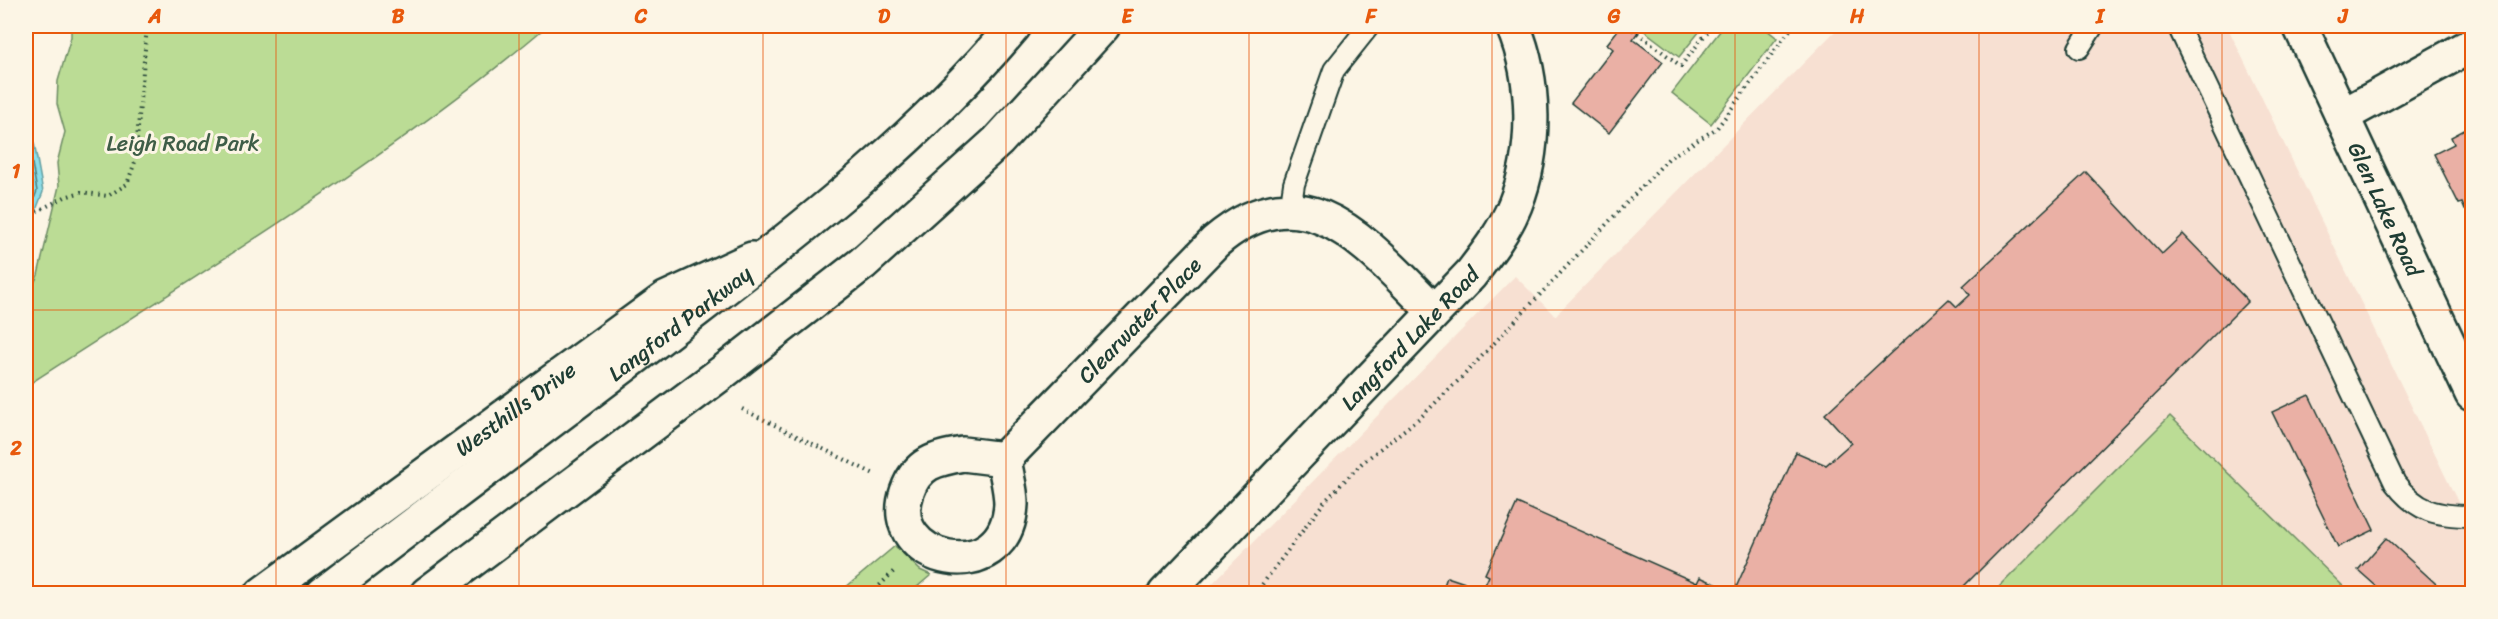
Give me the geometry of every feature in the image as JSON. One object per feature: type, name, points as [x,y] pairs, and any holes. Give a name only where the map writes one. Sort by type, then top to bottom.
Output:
[{"type":"street","name":"Langford Parkway","points":[[323,594],[779,247],[884,158],[988,56],[1014,26]]},
{"type":"street","points":[[427,594],[723,372],[863,263],[998,141],[1103,26]]},
{"type":"street","name":"Langford Lake Road","points":[[1165,594],[1471,274],[1496,242],[1515,205],[1528,162],[1531,119],[1528,79],[1520,43],[1513,26]]},
{"type":"street","name":"Glen Lake Road","points":[[2300,26],[2472,394]]},
{"type":"street","points":[[2342,116],[2472,45]]},
{"type":"street","name":"Clearwater Place","points":[[1004,459],[1215,242],[1249,219],[1290,211],[1313,214],[1349,230],[1434,311]]},
{"type":"street","name":"Westhills Drive","points":[[262,594],[664,299],[779,247]]},
{"type":"lane","points":[[1290,211],[1294,184],[1334,70],[1369,26]]},
{"type":"lane","points":[[2079,48],[2093,26]]},
{"type":"lane","points":[[2178,26],[2395,483],[2408,500],[2426,511],[2450,516],[2472,516]]},
{"type":"path","points":[[26,217],[65,196],[81,192],[108,196],[127,184],[135,162],[147,26]]},
{"type":"path","points":[[1628,26],[1681,66],[1712,26]]},
{"type":"path","points":[[1255,594],[1325,501],[1362,463],[1422,416],[1466,373],[1669,158],[1717,128],[1793,26]]},
{"type":"path","points":[[742,410],[883,479]]},
{"type":"path","points":[[871,594],[886,579]]},
{"type":"shaded area","points":[[1840,26],[2227,26],[2472,531],[2472,594],[1202,594],[1515,276],[1555,316]]},
{"type":"green space","name":"Leigh Road Park","points":[[71,26],[547,26],[486,76],[358,169],[26,386],[26,300],[38,275],[59,186],[57,163],[65,132],[57,104],[58,81],[71,37]]},
{"type":"green space","points":[[1638,26],[1704,26],[1679,57]]},
{"type":"green space","points":[[1724,26],[1762,26],[1777,38],[1711,124],[1672,93]]},
{"type":"green space","points":[[2170,416],[2350,593],[1993,593]]},
{"type":"green space","points":[[895,546],[920,570],[931,575],[910,593],[839,593]]},
{"type":"water","points":[[26,99],[43,192],[26,236]]},
{"type":"building","points":[[1621,26],[1629,26],[1638,32],[1633,39],[1663,62],[1609,133],[1571,103],[1613,49],[1607,44]]},
{"type":"building","points":[[2472,126],[2472,205],[2465,210],[2462,203],[2459,204],[2434,154],[2454,144],[2451,137]]},
{"type":"building","points":[[2086,172],[2162,254],[2183,234],[2248,301],[1956,594],[1441,594],[1447,577],[1483,589],[1489,576],[1485,574],[1517,503],[1697,583],[1700,577],[1734,592],[1796,452],[1826,465],[1851,443],[1825,414],[1949,299],[1957,307],[1970,295],[1963,286]]},
{"type":"building","points":[[2309,395],[2374,530],[2338,547],[2272,412]]},
{"type":"building","points":[[2386,538],[2447,594],[2385,594],[2358,570]]}]
